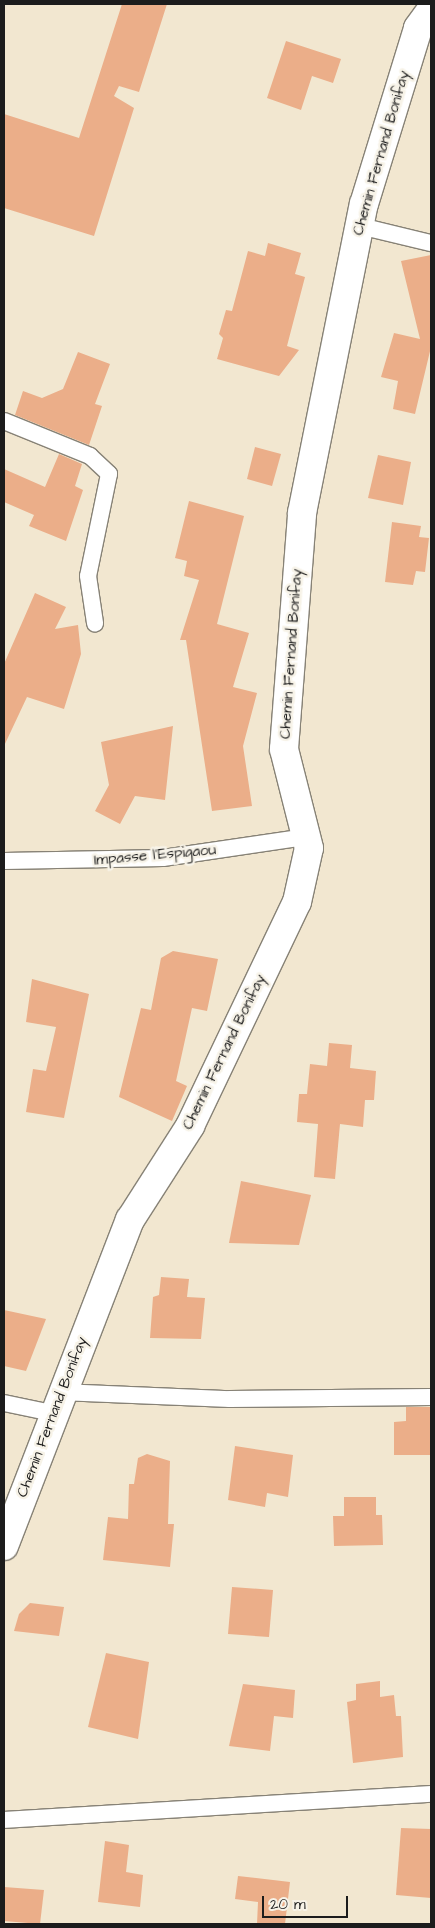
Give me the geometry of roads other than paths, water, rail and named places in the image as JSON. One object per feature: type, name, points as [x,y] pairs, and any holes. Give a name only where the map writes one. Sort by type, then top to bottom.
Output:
[{"type":"street","name":"Chemin Fernand Bonifay","points":[[4,1546],[56,1403],[130,1220],[190,1126],[297,902],[309,848],[284,749],[302,513],[360,226],[418,28],[431,10]]},
{"type":"lane","points":[[360,226],[431,243]]},
{"type":"lane","points":[[4,421],[90,456],[109,474],[88,576],[94,623]]},
{"type":"lane","name":"Impasse l'Espigaou","points":[[4,861],[163,858],[306,837]]},
{"type":"lane","points":[[4,1403],[431,1397]]},
{"type":"lane","points":[[4,1820],[431,1794]]}]
